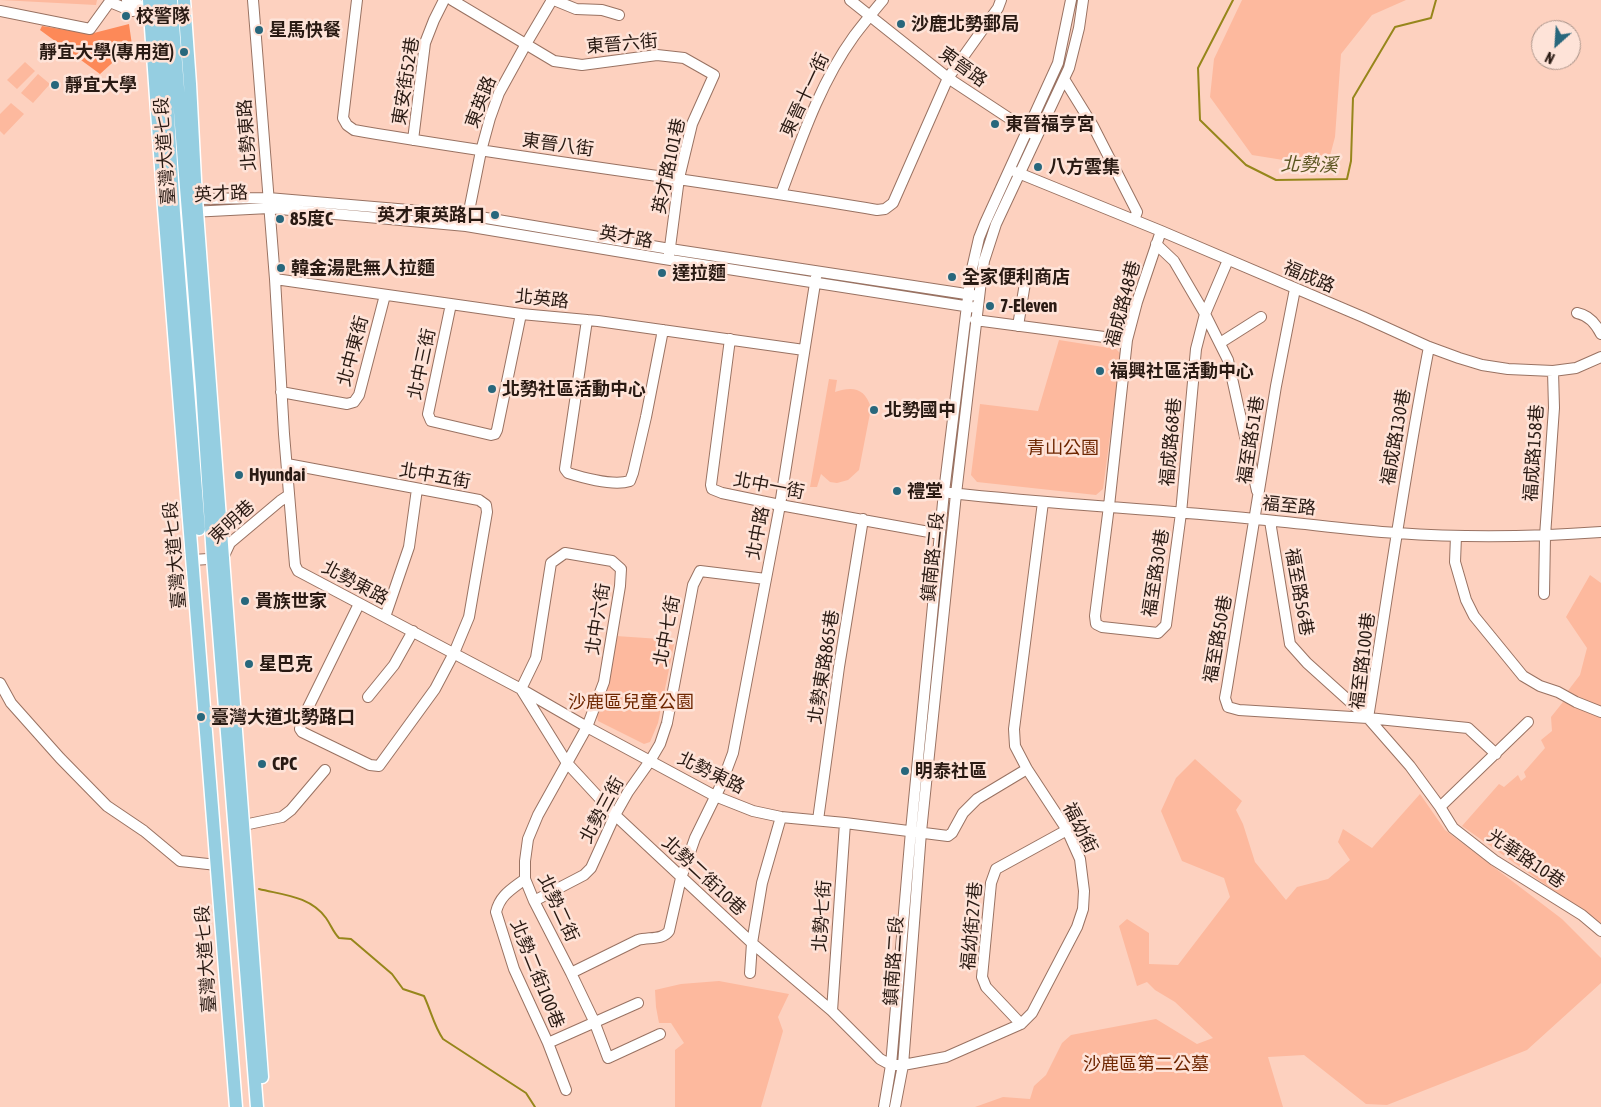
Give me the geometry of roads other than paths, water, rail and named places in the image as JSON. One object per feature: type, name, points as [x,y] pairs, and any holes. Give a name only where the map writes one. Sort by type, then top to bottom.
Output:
[{"type":"main road","name":"臺灣大道七段","points":[[167,4],[244,1107]]},
{"type":"main road","name":"臺灣大道七段","points":[[167,4],[207,559],[257,1107]]},
{"type":"main road","name":"臺灣大道七段","points":[[167,4],[190,84],[182,203]]},
{"type":"main road","name":"臺灣大道七段","points":[[207,559],[244,825],[264,1107]]},
{"type":"main road","name":"臺灣大道七段","points":[[207,559],[217,865],[236,1107]]},
{"type":"street","points":[[127,0],[167,4]]},
{"type":"street","name":"北勢東路","points":[[253,0],[275,279],[289,495],[295,565],[298,571],[522,689],[587,727],[715,796],[753,811],[781,817],[948,836],[952,834],[963,813],[977,799],[1027,769]]},
{"type":"street","name":"東晉八街","points":[[357,0],[343,118],[347,125],[354,130],[481,152],[680,178],[732,188],[877,210],[890,206],[896,197],[948,78]]},
{"type":"street","name":"東安街52巷","points":[[413,140],[425,44],[444,0]]},
{"type":"street","points":[[452,0],[526,44]]},
{"type":"street","points":[[553,0],[576,9],[602,10],[619,15]]},
{"type":"street","name":"東英路","points":[[467,220],[481,152],[499,93],[553,0]]},
{"type":"street","name":"東晉路","points":[[850,0],[948,78],[1038,136]]},
{"type":"street","name":"東晉十一街","points":[[781,194],[823,90],[844,51],[883,0]]},
{"type":"street","points":[[948,78],[998,8],[1001,0]]},
{"type":"street","name":"鎮南路二段","points":[[895,1107],[903,1066],[916,832],[940,534],[966,306],[979,238],[1058,63],[1071,0]]},
{"type":"street","name":"鎮南路二段","points":[[884,1107],[891,1065],[975,320],[987,250],[996,224],[1064,79],[1074,46],[1083,0]]},
{"type":"street","points":[[0,11],[90,29],[110,1],[132,11],[167,4]]},
{"type":"street","name":"東晉六街","points":[[526,44],[554,61],[582,65],[657,55],[684,58],[714,75],[711,82]]},
{"type":"street","points":[[1064,79],[1137,212],[1134,220]]},
{"type":"street","name":"英才路101巷","points":[[669,260],[680,178],[692,124],[711,82]]},
{"type":"street","name":"福成路","points":[[1010,169],[1161,231],[1429,347],[1482,365],[1508,369],[1553,371],[1576,368],[1601,357]]},
{"type":"street","name":"英才路","points":[[182,203],[269,203],[467,220],[670,248],[979,296]]},
{"type":"street","name":"英才路","points":[[467,220],[669,260],[977,308]]},
{"type":"street","name":"福成路48巷","points":[[1109,506],[1127,340],[1136,302],[1161,231]]},
{"type":"street","name":"福至路51巷","points":[[1156,244],[1174,261],[1205,314],[1228,360],[1258,497]]},
{"type":"street","name":"福成路68巷","points":[[1181,513],[1196,349],[1205,314],[1228,260]]},
{"type":"street","name":"北中路","points":[[571,973],[638,940],[666,936],[669,931],[681,878],[695,838],[721,785],[733,754],[780,505],[817,271]]},
{"type":"street","name":"北英路","points":[[275,279],[521,314],[587,320],[804,350]]},
{"type":"street","points":[[1018,326],[1025,283]]},
{"type":"street","name":"福至路51巷","points":[[1258,497],[1276,386],[1295,289]]},
{"type":"street","name":"北中東街","points":[[281,392],[347,404],[354,402],[359,395],[384,294]]},
{"type":"street","name":"北中三街","points":[[451,304],[428,414],[432,421],[491,435],[495,434],[497,430],[521,314]]},
{"type":"street","points":[[1577,313],[1583,314],[1590,319],[1601,334]]},
{"type":"street","points":[[1220,343],[1261,318]]},
{"type":"street","points":[[587,320],[565,469],[568,473],[582,477],[623,483],[630,481],[633,473],[646,417],[662,330]]},
{"type":"street","points":[[975,320],[1127,340]]},
{"type":"street","name":"北中一街","points":[[730,339],[710,485],[712,489],[722,493],[780,505],[940,534]]},
{"type":"street","name":"福成路130巷","points":[[1396,533],[1429,347]]},
{"type":"street","name":"福成路158巷","points":[[1544,594],[1545,536],[1554,408],[1553,371]]},
{"type":"street","name":"北中五街","points":[[287,464],[479,500],[486,505],[487,512],[469,617],[454,653]]},
{"type":"street","points":[[385,617],[409,547],[418,489]]},
{"type":"street","name":"福至路","points":[[944,492],[1270,520],[1396,533],[1456,536],[1545,536],[1601,532]]},
{"type":"street","name":"東明巷","points":[[207,559],[230,543],[289,495]]},
{"type":"street","name":"福至路50巷","points":[[1258,497],[1225,698],[1228,707],[1239,710],[1368,718]]},
{"type":"street","name":"福幼街","points":[[891,1065],[903,1066],[946,1057],[1021,1024],[1032,1013],[1077,927],[1083,909],[1084,891],[1080,859],[1067,830],[1027,769],[1016,746],[1014,729],[1043,502]]},
{"type":"street","name":"福至路30巷","points":[[1109,506],[1094,616],[1096,624],[1102,627],[1121,630],[1158,633],[1166,625],[1181,513]]},
{"type":"street","name":"北勢東路865巷","points":[[818,820],[839,667],[863,519]]},
{"type":"street","name":"福至路56巷","points":[[1270,520],[1290,644],[1307,663],[1368,718]]},
{"type":"street","name":"福至路100巷","points":[[1396,533],[1368,718],[1468,728],[1496,754]]},
{"type":"street","points":[[1456,536],[1455,562],[1466,600],[1474,616],[1523,676],[1540,686],[1558,692],[1601,712]]},
{"type":"street","name":"北中六街","points":[[522,689],[536,658],[551,562],[566,553],[612,561],[621,569],[620,586],[604,682],[587,727]]},
{"type":"street","name":"北中七街","points":[[650,761],[660,744],[667,723],[693,585],[700,571],[766,579]]},
{"type":"street","points":[[359,604],[301,722],[300,729],[302,732],[370,766],[379,766],[435,689],[454,653]]},
{"type":"street","points":[[368,697],[394,665],[414,631]]},
{"type":"street","points":[[0,683],[11,703],[60,758],[107,806],[144,831],[180,861],[217,865]]},
{"type":"street","name":"北勢二街10巷","points":[[522,689],[567,763],[614,815],[752,942],[832,1011],[880,1059],[891,1065]]},
{"type":"street","name":"光華路10巷","points":[[1368,718],[1410,766],[1453,828],[1494,860],[1582,915],[1601,931]]},
{"type":"street","points":[[1440,807],[1528,722]]},
{"type":"street","name":"北勢二街","points":[[587,727],[538,815],[528,839],[525,879],[534,901],[594,1021],[608,1058],[660,1034]]},
{"type":"street","name":"北勢三街","points":[[534,901],[584,875],[591,868],[614,815],[650,761]]},
{"type":"street","points":[[244,825],[282,816],[291,810],[325,770]]},
{"type":"street","points":[[750,973],[752,942],[762,883],[781,817]]},
{"type":"street","name":"北勢七街","points":[[832,1011],[845,823]]},
{"type":"street","name":"福幼街27巷","points":[[1021,1024],[986,987],[982,977],[991,883],[996,869],[1067,830]]},
{"type":"street","name":"北勢二街100巷","points":[[525,879],[503,895],[498,902],[496,912],[514,969],[548,1043],[566,1090]]},
{"type":"street","points":[[548,1043],[638,1002]]},
{"type":"waterway","name":"北勢溪","points":[[1233,0],[1198,68],[1200,120],[1246,165],[1276,180],[1347,179],[1351,161],[1353,98],[1395,27],[1431,18],[1436,0]]},
{"type":"waterway","points":[[259,889],[296,897],[320,911],[339,938],[351,939],[392,974],[403,989],[424,996],[443,1039],[526,1093],[535,1107]]},
{"type":"place","name":"校警隊","points":[[126,16]]},
{"type":"place","name":"沙鹿北勢郵局","points":[[901,24]]},
{"type":"place","name":"星馬快餐","points":[[259,30]]},
{"type":"place","name":"靜宜大學(專用道)","points":[[184,52]]},
{"type":"place","name":"靜宜大學","points":[[55,85]]},
{"type":"place","name":"東晉福亨宮","points":[[995,124]]},
{"type":"place","name":"八方雲集","points":[[1038,167]]},
{"type":"place","name":"英才東英路口","points":[[495,215]]},
{"type":"place","name":"85度C","points":[[280,219]]},
{"type":"place","name":"韓金湯匙無人拉麵","points":[[281,268]]},
{"type":"place","name":"達拉麵","points":[[662,273]]},
{"type":"place","name":"全家便利商店","points":[[952,277]]},
{"type":"place","name":"7-Eleven","points":[[990,306]]},
{"type":"place","name":"福興社區活動中心","points":[[1100,371]]},
{"type":"place","name":"北勢社區活動中心","points":[[492,389]]},
{"type":"place","name":"北勢國中","points":[[874,410]]},
{"type":"place","name":"Hyundai","points":[[239,475]]},
{"type":"place","name":"禮堂","points":[[897,491]]},
{"type":"place","name":"貴族世家","points":[[245,601]]},
{"type":"place","name":"星巴克","points":[[249,664]]},
{"type":"place","name":"臺灣大道北勢路口","points":[[201,717]]},
{"type":"place","name":"CPC","points":[[262,764]]},
{"type":"place","name":"明泰社區","points":[[905,771]]},
{"type":"park label","name":"青山公園","points":[[1063,448]]},
{"type":"park label","name":"沙鹿區兒童公園","points":[[631,702]]},
{"type":"park label","name":"沙鹿區第二公墓","points":[[1146,1064]]}]
